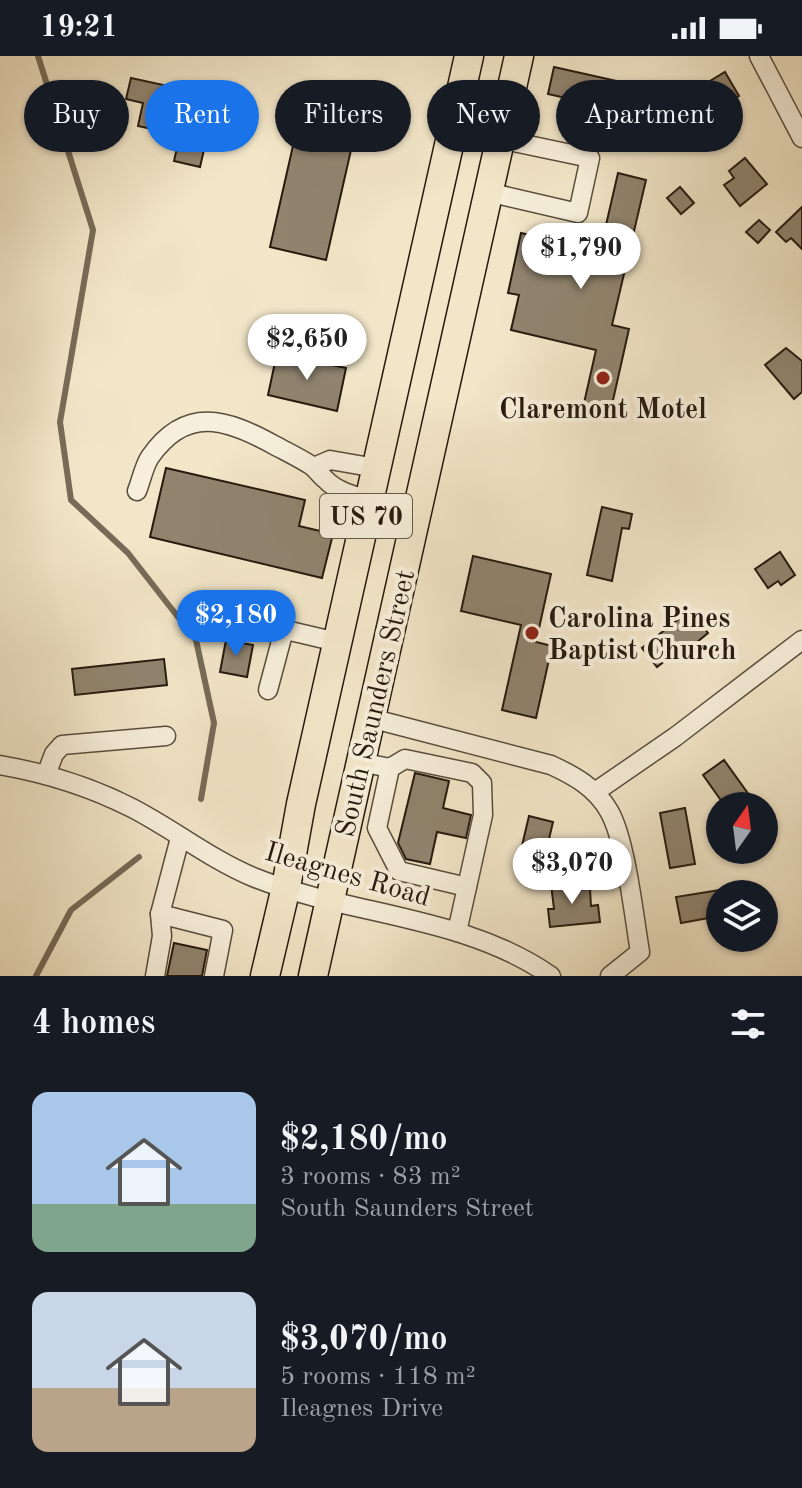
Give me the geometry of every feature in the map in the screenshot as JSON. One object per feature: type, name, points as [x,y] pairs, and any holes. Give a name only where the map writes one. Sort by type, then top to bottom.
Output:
[{"type":"highway","name":"South Saunders Street","points":[[265,976],[469,56]]},
{"type":"highway","name":"South Saunders Street","points":[[514,80],[519,56]]},
{"type":"highway","name":"South Saunders Street","points":[[313,976],[497,152]]},
{"type":"street","points":[[759,56],[802,138]]},
{"type":"street","points":[[488,192],[578,213],[590,158],[540,147]]},
{"type":"street","points":[[137,491],[149,458],[181,426],[197,421],[214,421],[255,434],[314,467],[327,482],[351,496],[369,500]]},
{"type":"street","points":[[314,467],[330,460],[376,468]]},
{"type":"street","points":[[256,623],[337,642]]},
{"type":"street","points":[[268,690],[284,630]]},
{"type":"street","points":[[595,792],[675,737],[802,640]]},
{"type":"street","points":[[370,718],[551,765],[576,776],[595,792],[610,813],[622,853],[640,952],[610,976]]},
{"type":"street","points":[[46,775],[54,754],[62,745],[166,736]]},
{"type":"street","points":[[360,762],[390,768],[405,759],[472,773],[482,783],[483,815],[457,932]]},
{"type":"street","name":"Ileagnes Road","points":[[0,765],[76,784],[132,808],[249,875],[330,900],[457,932],[503,948],[551,976]]},
{"type":"street","points":[[390,768],[377,828],[399,871],[467,887]]},
{"type":"street","points":[[348,814],[379,821]]},
{"type":"street","points":[[155,976],[162,936],[160,914],[180,838]]},
{"type":"street","points":[[160,914],[223,930],[214,976]]},
{"type":"building","points":[[554,67],[612,80],[556,80],[556,96],[548,94]]},
{"type":"building","points":[[725,72],[730,80],[712,80]]},
{"type":"building","points":[[131,78],[145,81],[145,128],[138,126],[143,103],[129,100]]},
{"type":"building","points":[[176,152],[203,152],[200,167],[174,161]]},
{"type":"building","points":[[292,152],[351,152],[326,260],[270,247]]},
{"type":"building","points":[[745,158],[767,184],[740,206],[724,185],[734,178],[729,171]]},
{"type":"building","points":[[618,173],[646,180],[612,325],[629,329],[611,409],[598,406],[596,415],[582,412],[596,350],[511,330],[519,295],[508,293],[521,233],[600,251]]},
{"type":"building","points":[[680,187],[694,203],[681,214],[667,198]]},
{"type":"building","points":[[802,207],[802,249],[791,238],[786,242],[776,232]]},
{"type":"building","points":[[759,220],[770,230],[758,243],[746,232]]},
{"type":"building","points":[[786,348],[802,361],[802,392],[794,399],[765,365]]},
{"type":"building","points":[[277,353],[346,368],[337,411],[268,395]]},
{"type":"building","points":[[166,468],[305,500],[299,526],[333,534],[322,578],[150,537]]},
{"type":"building","points":[[602,507],[632,514],[629,529],[622,528],[612,581],[587,575]]},
{"type":"building","points":[[780,552],[795,575],[781,585],[778,581],[768,588],[755,569]]},
{"type":"building","name":"Carolina Pines Baptist Church","points":[[473,556],[551,574],[536,642],[552,646],[536,718],[502,710],[521,625],[461,611]]},
{"type":"building","points":[[690,610],[708,633],[686,651],[683,647],[657,667],[642,648]]},
{"type":"building","points":[[226,640],[253,645],[247,677],[220,672]]},
{"type":"building","points":[[164,659],[167,685],[75,695],[72,669]]},
{"type":"building","points":[[724,760],[747,792],[715,792],[703,775]]},
{"type":"building","points":[[415,773],[449,781],[443,808],[471,815],[466,838],[437,832],[430,864],[406,859],[398,843]]},
{"type":"building","points":[[685,808],[695,864],[670,868],[660,813]]},
{"type":"building","points":[[529,816],[553,822],[540,877],[516,871]]},
{"type":"building","points":[[576,881],[577,890],[590,889],[591,906],[598,905],[600,922],[550,927],[548,909],[554,909],[551,884]]},
{"type":"building","points":[[706,892],[706,919],[681,923],[676,897]]},
{"type":"building","points":[[174,943],[207,950],[202,976],[167,976]]},
{"type":"waterway","points":[[38,56],[93,230],[60,422],[71,500],[128,553],[196,640],[214,723],[201,799]]},
{"type":"waterway","points":[[36,976],[71,910],[139,857]]},
{"type":"place","name":"Claremont Motel","points":[[603,378]]},
{"type":"place","name":"Carolina Pines Baptist Church","points":[[532,633]]}]
